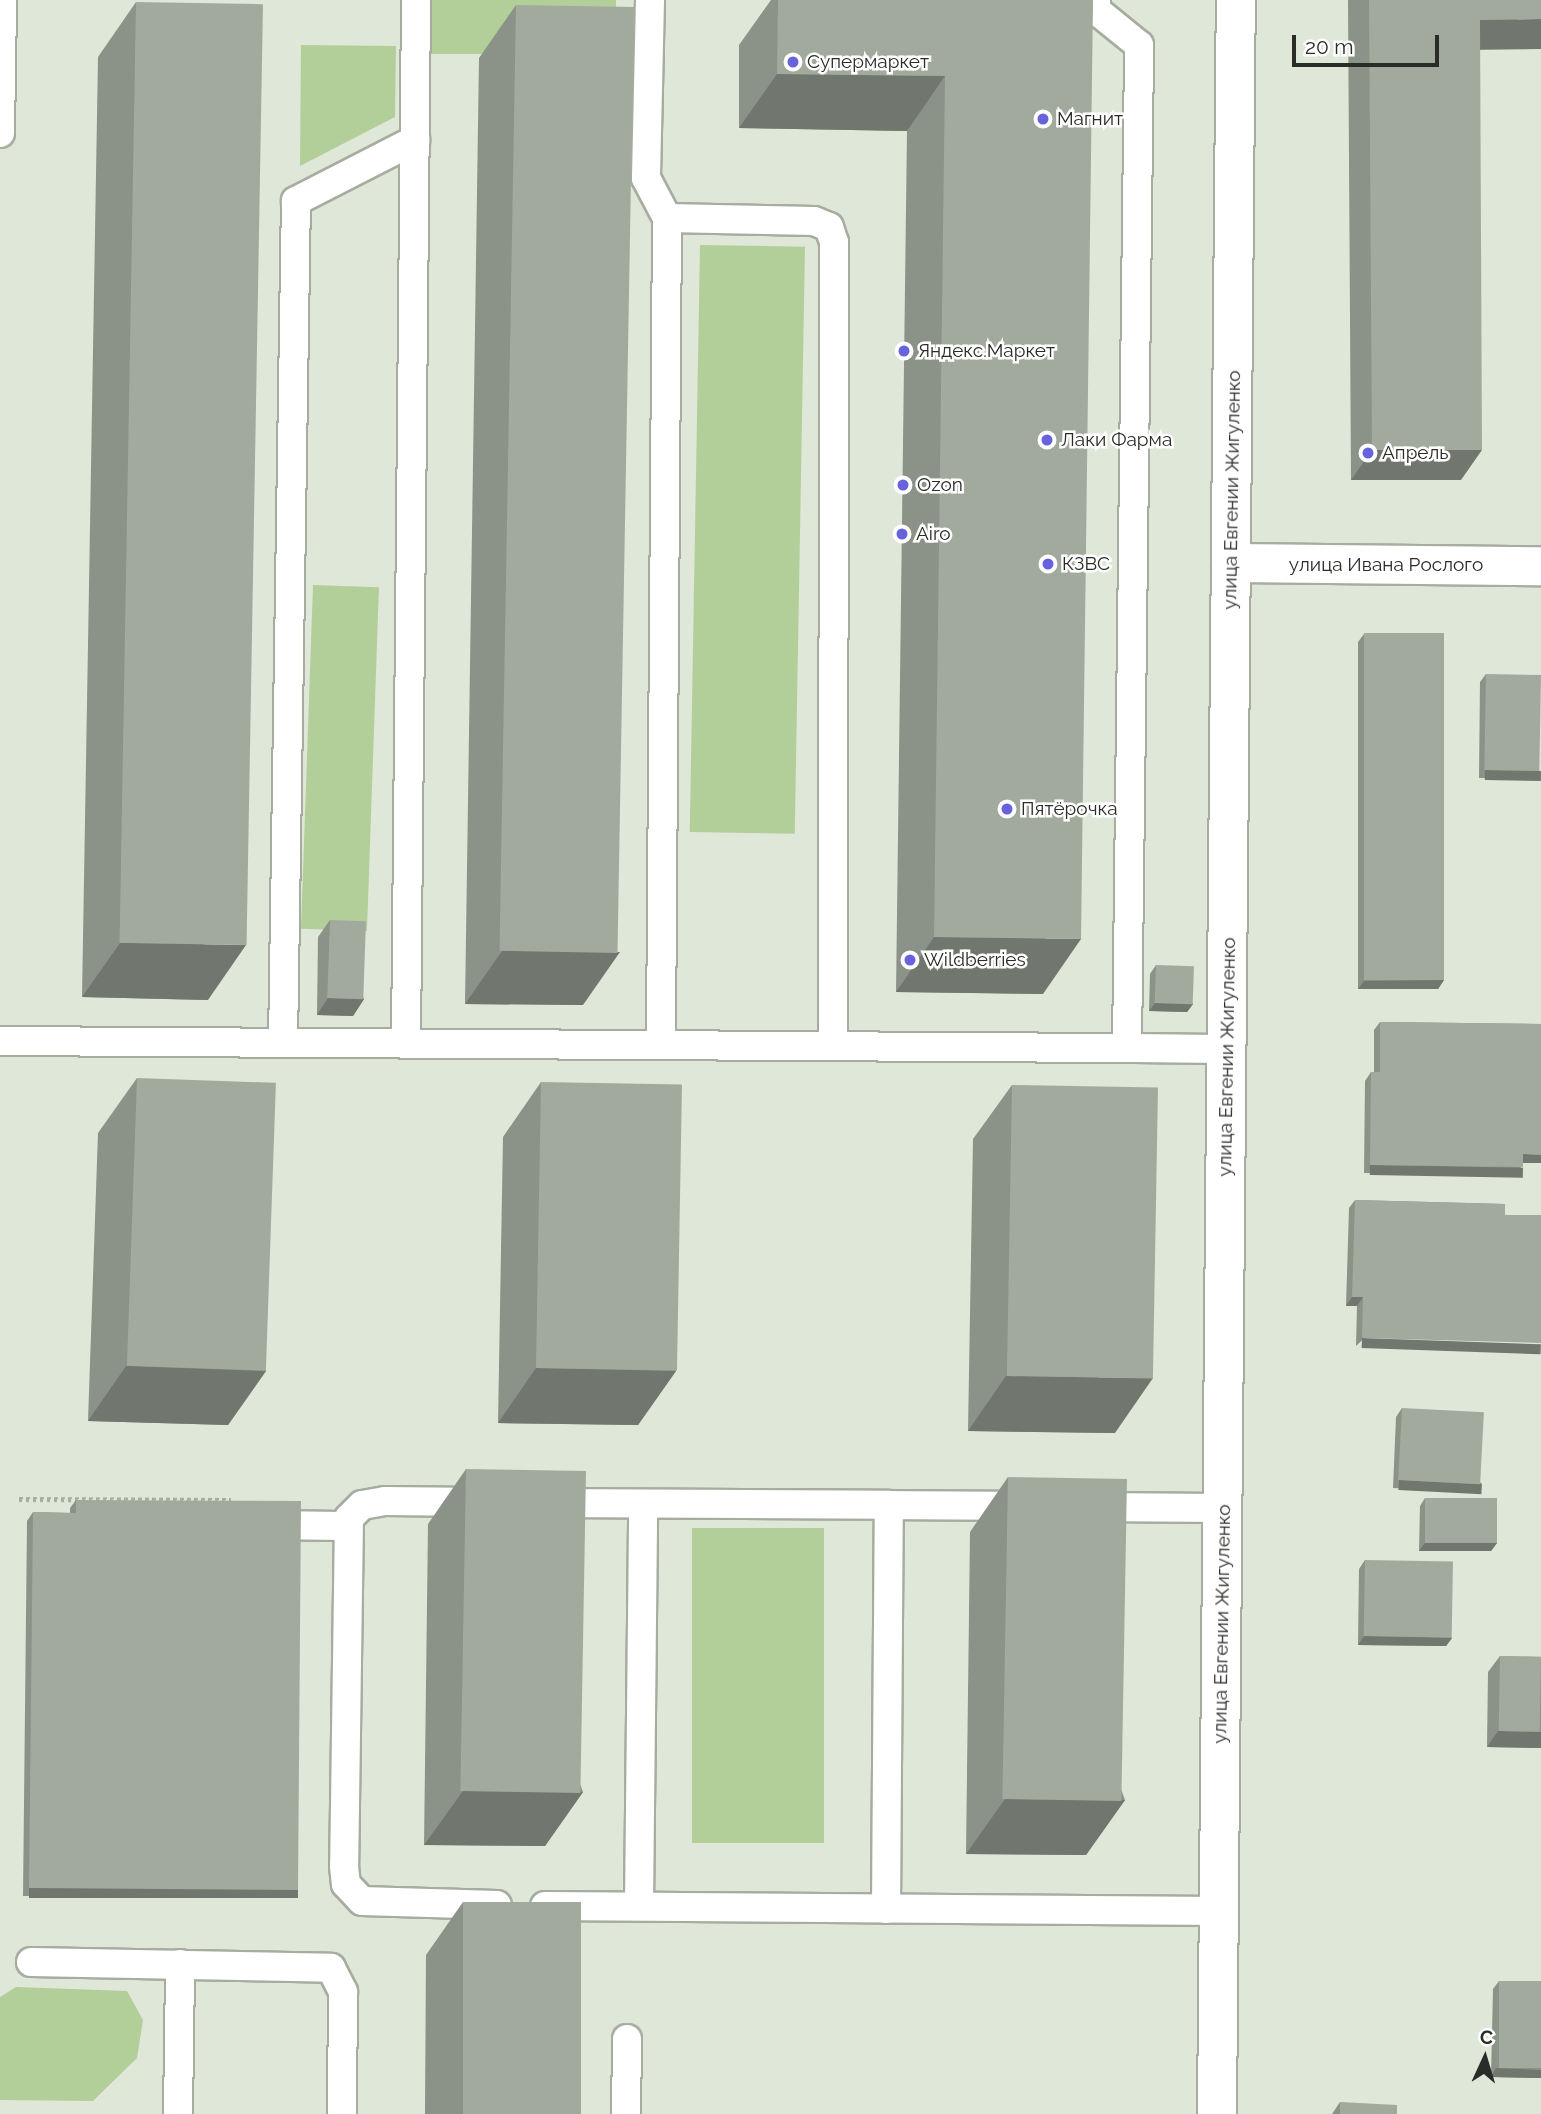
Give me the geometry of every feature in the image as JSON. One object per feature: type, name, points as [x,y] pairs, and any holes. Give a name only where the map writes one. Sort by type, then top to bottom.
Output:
[{"type":"street","name":"улица Евгении Жигуленко","points":[[1217,2114],[1236,0]]},
{"type":"street","name":"улица Ивана Рослого","points":[[1231,563],[1541,566]]},
{"type":"lane","points":[[0,133],[2,0]]},
{"type":"lane","points":[[406,1043],[416,0]]},
{"type":"lane","points":[[649,0],[646,178],[667,219],[661,1045]]},
{"type":"lane","points":[[1096,0],[1096,10],[1139,46],[1127,1048]]},
{"type":"lane","points":[[283,1043],[295,209],[310,188],[415,140]]},
{"type":"lane","points":[[667,219],[814,220],[830,227],[834,243],[833,1046]]},
{"type":"lane","points":[[0,1041],[1227,1049]]},
{"type":"lane","points":[[1219,1911],[385,1904],[362,1901],[346,1884],[348,1526],[362,1504],[514,1502],[1223,1508]]},
{"type":"lane","points":[[639,1906],[643,1504]]},
{"type":"lane","points":[[886,1909],[890,1505]]},
{"type":"lane","points":[[228,1525],[348,1526]]},
{"type":"lane","points":[[31,1962],[331,1968],[343,1992],[342,2114]]},
{"type":"lane","points":[[178,2114],[180,1964]]},
{"type":"lane","points":[[626,2114],[627,2039]]},
{"type":"path","points":[[19,1499],[248,1501]]},
{"type":"green space","points":[[428,0],[616,0],[616,54],[428,54]]},
{"type":"green space","points":[[301,45],[396,46],[395,117],[300,166]]},
{"type":"green space","points":[[700,245],[805,247],[795,834],[690,832]]},
{"type":"green space","points":[[313,585],[379,587],[367,931],[301,929]]},
{"type":"green space","points":[[692,1528],[824,1528],[824,1843],[692,1843]]},
{"type":"green space","points":[[16,1987],[127,1991],[143,2020],[137,2058],[93,2101],[0,2100],[0,1997]]},
{"type":"building","points":[[778,0],[1093,0],[1081,939],[934,937],[945,76],[777,74]]},
{"type":"building","points":[[1369,0],[1541,0],[1541,19],[1480,20],[1482,450],[1372,450]]},
{"type":"building","points":[[136,2],[263,4],[247,945],[120,943]]},
{"type":"building","points":[[516,5],[634,7],[617,953],[499,951]]},
{"type":"building","points":[[1364,633],[1444,633],[1444,980],[1364,980]]},
{"type":"building","points":[[1486,674],[1541,675],[1539,771],[1484,770]]},
{"type":"building","points":[[330,920],[366,921],[363,999],[327,998]]},
{"type":"building","points":[[1156,965],[1194,966],[1193,1004],[1155,1003]]},
{"type":"building","points":[[1380,1022],[1541,1024],[1541,1155],[1523,1154],[1523,1167],[1370,1165],[1371,1072],[1380,1072]]},
{"type":"building","points":[[137,1078],[276,1083],[266,1371],[127,1366]]},
{"type":"building","points":[[541,1082],[682,1084],[677,1370],[536,1368]]},
{"type":"building","points":[[1012,1085],[1158,1088],[1153,1379],[1007,1376]]},
{"type":"building","points":[[1355,1200],[1505,1204],[1505,1215],[1541,1215],[1541,1343],[1362,1338],[1363,1297],[1352,1297]]},
{"type":"building","points":[[1402,1408],[1484,1412],[1480,1484],[1398,1480]]},
{"type":"building","points":[[466,1469],[586,1471],[580,1793],[460,1791]]},
{"type":"building","points":[[1008,1477],[1127,1479],[1121,1801],[1002,1799]]},
{"type":"building","points":[[1425,1498],[1497,1498],[1497,1543],[1425,1543]]},
{"type":"building","points":[[76,1500],[301,1501],[298,1890],[29,1888],[33,1512],[76,1513]]},
{"type":"building","points":[[1365,1560],[1453,1562],[1452,1638],[1364,1636]]},
{"type":"building","points":[[1500,1656],[1541,1657],[1540,1732],[1499,1731]]},
{"type":"building","points":[[463,1902],[581,1902],[581,2114],[463,2114]]},
{"type":"building","points":[[1499,1981],[1541,1981],[1541,2068],[1499,2068]]},
{"type":"building","points":[[1340,2102],[1397,2105],[1397,2114],[1340,2114]]},
{"type":"place","name":"Супермаркет","points":[[793,62]]},
{"type":"place","name":"Магнит","points":[[1043,119]]},
{"type":"place","name":"Яндекс.Маркет","points":[[904,351]]},
{"type":"place","name":"Лаки Фарма","points":[[1047,440]]},
{"type":"place","name":"Апрель","points":[[1368,453]]},
{"type":"place","name":"Ozon","points":[[903,485]]},
{"type":"place","name":"Airo","points":[[902,534]]},
{"type":"place","name":"КЗВС","points":[[1048,564]]},
{"type":"place","name":"Пятёрочка","points":[[1007,809]]},
{"type":"place","name":"Wildberries","points":[[910,960]]}]
